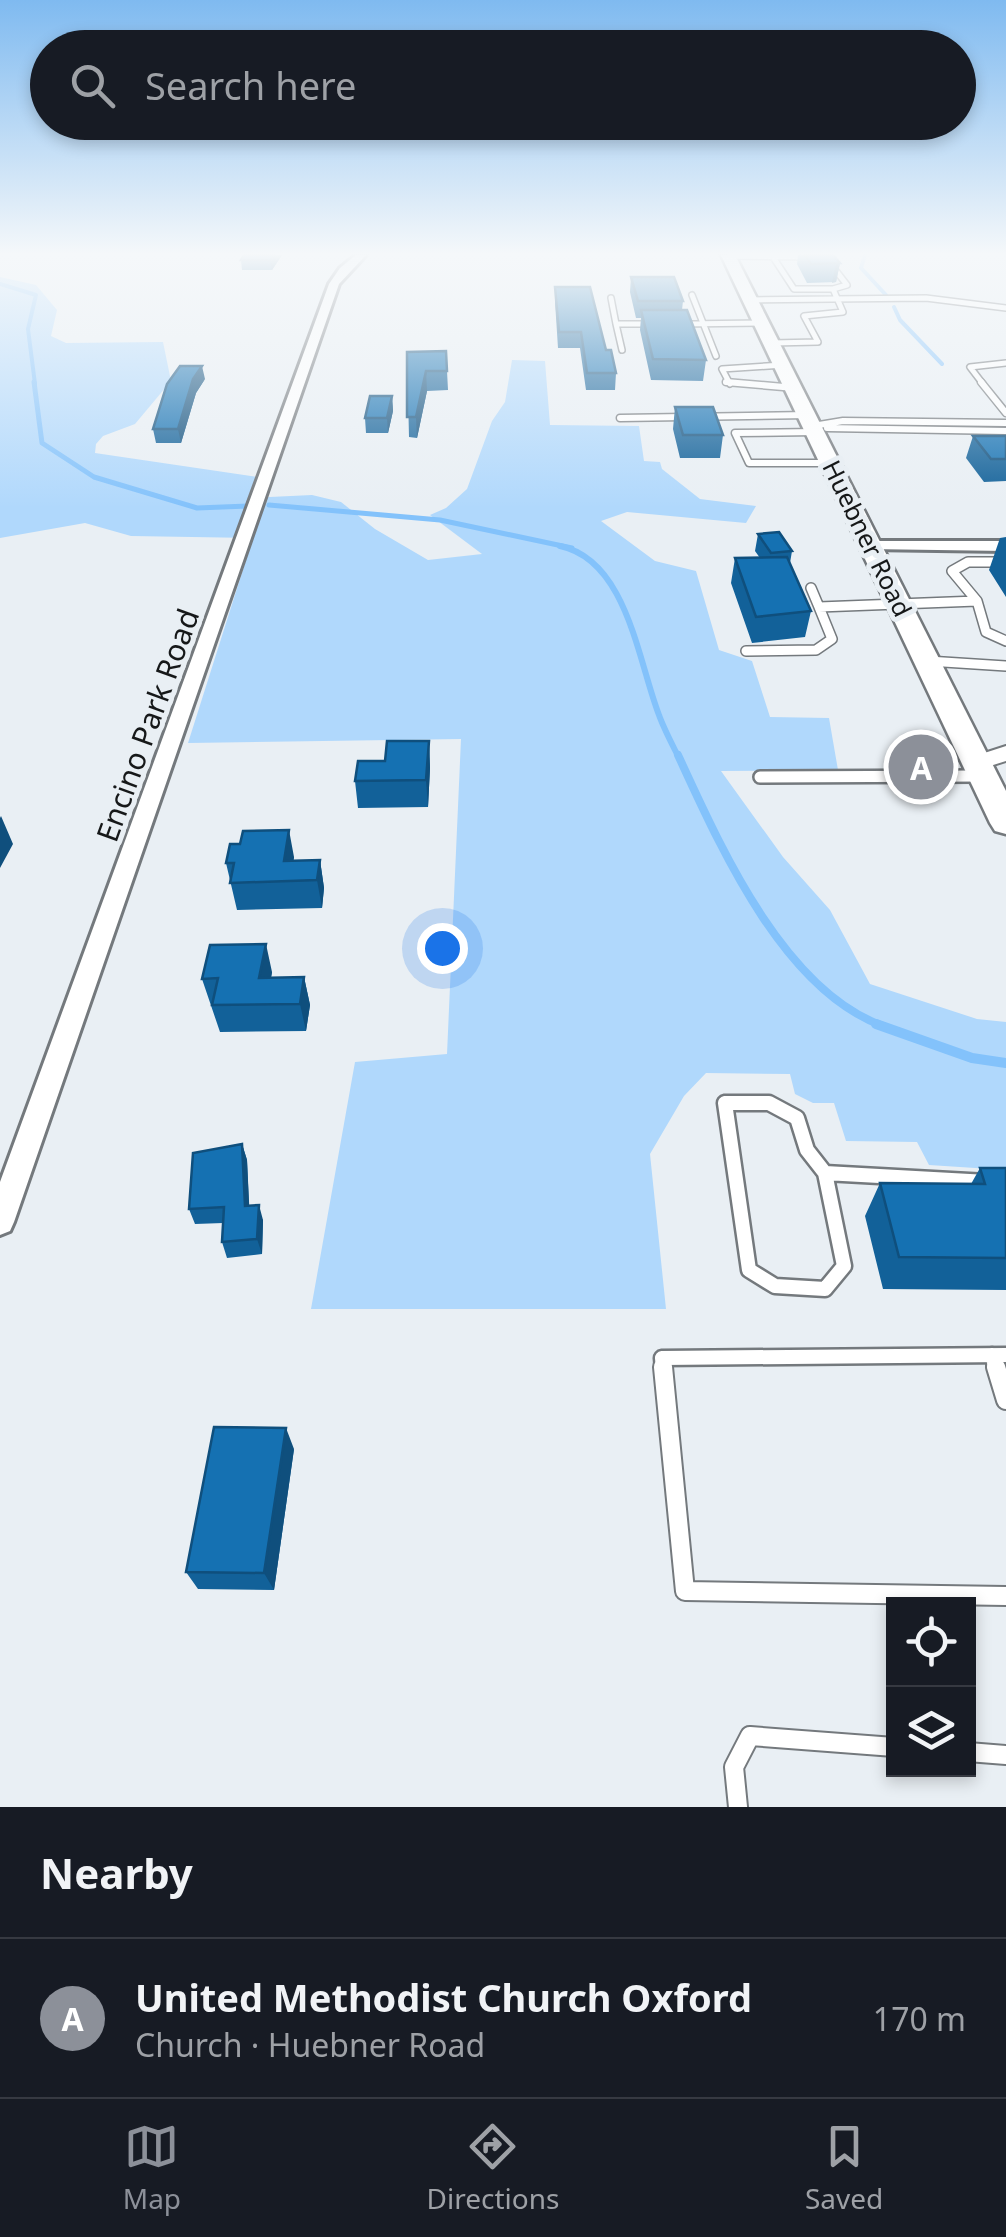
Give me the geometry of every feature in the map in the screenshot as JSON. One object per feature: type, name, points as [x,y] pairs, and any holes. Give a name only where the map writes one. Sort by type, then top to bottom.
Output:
[{"type":"main road","name":"Huebner Road","points":[[770,339],[928,661],[993,765],[1006,823]]},
{"type":"street","name":"Encino Park Road","points":[[0,1222],[314,339]]},
{"type":"street","points":[[873,546],[1006,546]]},
{"type":"lane","points":[[620,339],[622,350]]},
{"type":"lane","points":[[710,339],[716,356]]},
{"type":"lane","points":[[772,343],[818,342],[817,339]]},
{"type":"lane","points":[[1006,363],[970,367],[1006,413]]},
{"type":"lane","points":[[783,365],[722,369],[726,384],[794,388]]},
{"type":"lane","points":[[620,418],[1006,431]]},
{"type":"lane","points":[[832,463],[749,462],[735,433],[843,422],[1006,423]]},
{"type":"lane","points":[[1006,562],[968,562],[952,571],[977,602],[986,632],[1006,641]]},
{"type":"lane","points":[[746,651],[816,650],[832,639],[811,588]]},
{"type":"lane","points":[[819,606],[977,602]]},
{"type":"lane","points":[[928,661],[1006,666]]},
{"type":"lane","points":[[760,777],[993,765]]},
{"type":"lane","points":[[825,1173],[844,1266],[826,1289],[775,1286],[750,1270],[725,1104],[769,1104],[796,1118],[807,1150],[825,1173],[1006,1183]]},
{"type":"lane","points":[[1006,1400],[999,1355],[662,1358],[685,1591],[1006,1596]]},
{"type":"lane","points":[[738,1807],[734,1767],[750,1736],[886,1746]]},
{"type":"lane","points":[[976,1753],[1006,1755]]},
{"type":"shaded area","points":[[0,339],[163,342],[171,381],[135,424],[103,436],[95,453],[257,477],[248,498],[312,495],[341,502],[375,529],[428,560],[482,554],[430,515],[446,508],[467,489],[492,421],[505,402],[512,360],[545,361],[550,425],[639,426],[644,461],[660,462],[662,469],[700,499],[756,506],[746,523],[627,512],[601,521],[655,561],[696,571],[719,650],[752,661],[770,717],[829,718],[838,770],[721,771],[783,857],[830,910],[870,984],[977,1019],[1006,1022],[1006,1170],[929,1165],[917,1142],[846,1141],[834,1103],[813,1103],[795,1094],[790,1074],[706,1073],[684,1096],[650,1154],[666,1309],[311,1309],[355,1062],[447,1054],[461,739],[188,743],[253,538],[131,536],[85,523],[0,538]]},
{"type":"building","points":[[582,339],[603,339],[606,350],[611,350],[616,373],[587,373]]},
{"type":"building","points":[[648,339],[698,339],[706,360],[653,359]]},
{"type":"building","points":[[446,351],[447,371],[426,371],[416,417],[407,417],[407,352]]},
{"type":"building","points":[[180,366],[202,366],[193,379],[178,429],[153,429],[167,384]]},
{"type":"building","points":[[370,396],[392,396],[387,418],[365,418]]},
{"type":"building","points":[[675,407],[713,407],[723,435],[683,435]]},
{"type":"building","points":[[973,436],[1006,436],[1006,459],[991,459]]},
{"type":"building","points":[[779,532],[792,551],[771,553],[758,534]]},
{"type":"building","points":[[787,557],[811,611],[756,617],[735,558]]},
{"type":"building","points":[[387,741],[429,741],[426,780],[355,781],[358,761],[385,761]]},
{"type":"building","points":[[289,830],[284,861],[320,860],[317,880],[230,883],[234,863],[226,863],[230,844],[240,844],[243,831]]},
{"type":"building","points":[[266,944],[259,978],[304,977],[300,1004],[212,1005],[218,978],[202,979],[210,945]]},
{"type":"building","points":[[242,1144],[245,1206],[259,1205],[257,1239],[222,1242],[224,1207],[189,1209],[193,1153]]},
{"type":"building","points":[[980,1168],[1006,1168],[1006,1258],[899,1257],[880,1183],[985,1184]]},
{"type":"building","points":[[214,1427],[286,1428],[264,1573],[186,1572]]},
{"type":"waterway","points":[[29,339],[35,384]]},
{"type":"waterway","points":[[918,339],[942,364]]},
{"type":"waterway","points":[[34,382],[42,443],[94,477],[197,508],[248,506]]},
{"type":"waterway","points":[[269,505],[440,520],[572,548]]},
{"type":"waterway","points":[[560,546],[583,555],[615,591],[661,720],[679,758]]},
{"type":"waterway","points":[[678,755],[735,871],[785,948],[847,1008],[883,1026]]},
{"type":"waterway","points":[[876,1024],[972,1058],[1006,1063]]},
{"type":"place","name":"United Methodist Church Oxford","points":[[921,767]]}]
